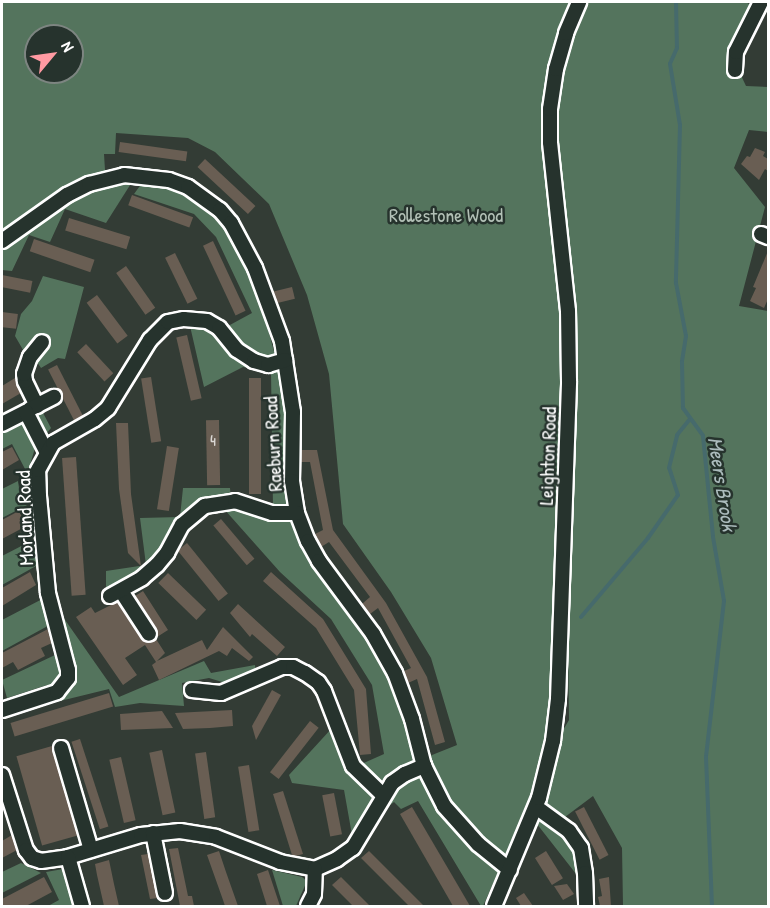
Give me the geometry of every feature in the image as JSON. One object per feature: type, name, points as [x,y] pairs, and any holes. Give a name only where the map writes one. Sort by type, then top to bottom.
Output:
[{"type":"street","name":"Leighton Road","points":[[494,906],[536,807],[553,741],[558,699],[568,381],[568,311],[550,142],[550,109],[556,69],[566,33],[579,2]]},
{"type":"street","points":[[735,69],[736,52],[761,2]]},
{"type":"street","name":"Raeburn Road","points":[[2,240],[67,195],[106,178],[124,175],[147,176],[188,187],[220,210],[243,242],[271,306],[285,360],[292,412],[292,482],[297,513],[319,561],[374,634],[395,673],[412,719],[424,766],[440,800],[458,824],[510,870]]},
{"type":"street","name":"Morland Road","points":[[3,705],[57,692],[68,678],[45,572],[38,470],[46,451],[53,443],[95,419],[108,408],[150,340],[168,322],[184,319],[207,321],[219,328],[237,350],[254,361],[268,365],[285,360]]},
{"type":"street","points":[[42,342],[30,357],[24,381],[46,451]]},
{"type":"street","points":[[2,424],[54,397]]},
{"type":"street","points":[[149,634],[115,594],[157,565],[167,553],[182,525],[205,506],[235,501],[272,513],[297,513]]},
{"type":"street","points":[[192,690],[221,693],[239,687],[268,670],[282,667],[293,667],[305,673],[318,681],[324,691],[353,766],[383,795]]},
{"type":"street","points":[[61,748],[91,850]]},
{"type":"street","points":[[2,775],[30,856],[50,862],[153,832],[180,831],[201,834],[280,862],[315,869],[337,860],[353,848],[364,834],[383,795],[405,774],[424,766]]},
{"type":"street","points":[[536,807],[569,831],[581,848],[585,873],[586,906]]},
{"type":"street","points":[[153,832],[165,893]]},
{"type":"street","points":[[68,857],[82,906]]},
{"type":"street","points":[[308,906],[314,894],[315,869]]},
{"type":"green space","name":"Rollestone Wood","points":[[2,2],[746,2],[752,6],[731,54],[746,86],[768,87],[768,132],[749,130],[734,168],[765,207],[739,306],[768,311],[768,906],[623,906],[622,848],[593,796],[561,820],[577,851],[580,879],[526,810],[483,906],[418,801],[401,809],[394,802],[352,835],[344,790],[292,783],[289,775],[332,728],[348,770],[384,754],[372,685],[331,619],[280,572],[224,509],[182,525],[148,577],[106,594],[106,571],[146,565],[140,518],[180,517],[183,488],[230,488],[232,510],[249,513],[273,508],[271,372],[243,367],[204,387],[190,326],[228,326],[252,313],[216,237],[194,214],[134,194],[142,183],[162,185],[196,199],[212,211],[236,241],[256,284],[280,374],[286,423],[284,472],[294,527],[319,570],[364,628],[392,678],[422,759],[457,745],[431,658],[391,592],[343,524],[329,374],[307,295],[269,204],[215,152],[188,138],[116,133],[115,154],[104,154],[105,170],[132,182],[106,223],[65,209],[50,242],[29,235],[12,271],[2,270]],"holes":[[[563,400],[575,408],[568,631],[569,720],[534,779],[549,730]]]},
{"type":"green space","points":[[43,276],[84,287],[65,359],[58,358],[41,368],[37,362],[26,355],[15,336],[21,314],[32,301]]},
{"type":"green space","points":[[42,411],[51,428],[35,448],[29,468],[25,469],[12,444],[2,449],[2,432]]},
{"type":"green space","points":[[18,481],[20,495],[30,495],[31,503],[2,518],[2,489]]},
{"type":"green space","points":[[33,540],[63,617],[119,697],[204,661],[211,673],[255,665],[256,675],[232,685],[209,678],[182,683],[184,706],[140,703],[115,707],[109,689],[56,702],[47,685],[7,698],[2,680],[72,647],[55,622],[2,651],[2,620],[48,596],[36,566],[2,585],[2,556]]},
{"type":"green space","points":[[21,863],[41,873],[2,893],[2,872]]},
{"type":"green space","points":[[63,869],[74,906],[48,906],[59,900],[46,872]]},
{"type":"green space","points":[[272,870],[302,877],[307,881],[296,906],[283,906]]},
{"type":"building","points":[[120,142],[187,151],[186,161],[119,152]]},
{"type":"building","points":[[755,148],[765,152],[763,156],[768,159],[768,171],[765,169],[759,180],[741,164],[747,156],[750,157]]},
{"type":"building","points":[[205,159],[255,206],[248,214],[197,167]]},
{"type":"building","points":[[132,195],[193,217],[189,228],[128,205]]},
{"type":"building","points":[[69,218],[130,237],[126,249],[65,230]]},
{"type":"building","points":[[34,239],[95,260],[90,272],[30,251]]},
{"type":"building","points":[[213,241],[246,311],[236,315],[203,246]]},
{"type":"building","points":[[768,251],[768,299],[764,308],[750,301],[756,288],[753,287]]},
{"type":"building","points":[[175,253],[197,299],[187,304],[165,258]]},
{"type":"building","points":[[126,266],[155,308],[145,315],[116,273]]},
{"type":"building","points":[[2,275],[32,281],[30,293],[2,287]]},
{"type":"building","points":[[292,287],[295,299],[276,303],[274,292]]},
{"type":"building","points":[[97,295],[128,336],[117,344],[87,303]]},
{"type":"building","points":[[2,312],[18,314],[16,329],[2,327]]},
{"type":"building","points":[[187,335],[202,398],[191,401],[176,337]]},
{"type":"building","points":[[86,344],[113,373],[105,381],[77,352]]},
{"type":"building","points":[[57,365],[83,416],[74,420],[48,370]]},
{"type":"building","points":[[151,377],[161,441],[151,443],[141,379]]},
{"type":"building","points":[[15,378],[21,393],[2,404],[2,386]]},
{"type":"building","points":[[249,378],[261,378],[261,494],[249,494]]},
{"type":"building","points":[[206,420],[219,420],[220,485],[207,485]]},
{"type":"building","points":[[116,423],[128,423],[131,494],[141,566],[128,553],[119,489]]},
{"type":"building","points":[[167,446],[179,448],[169,511],[157,509]]},
{"type":"building","points":[[12,447],[19,460],[2,470],[2,452]]},
{"type":"building","points":[[301,450],[317,450],[333,530],[386,603],[427,677],[445,742],[435,745],[417,679],[408,683],[404,671],[411,668],[378,608],[370,614],[362,604],[370,597],[329,542],[321,547],[316,537],[315,534],[323,530],[310,462],[301,462]]},
{"type":"building","points":[[76,457],[86,595],[72,596],[62,458]]},
{"type":"building","points":[[28,506],[32,523],[2,539],[2,520]]},
{"type":"building","points":[[221,519],[254,559],[247,565],[213,525]]},
{"type":"building","points":[[187,543],[228,594],[219,601],[178,551]]},
{"type":"building","points":[[30,572],[36,585],[2,606],[2,588]]},
{"type":"building","points":[[271,572],[323,619],[366,689],[371,754],[360,755],[354,690],[316,628],[263,581]]},
{"type":"building","points":[[168,573],[206,610],[196,620],[158,583]]},
{"type":"building","points":[[143,591],[168,630],[157,637],[157,629],[135,596]]},
{"type":"building","points":[[117,602],[142,639],[149,643],[156,639],[165,653],[157,661],[202,640],[207,650],[223,627],[253,657],[249,661],[232,648],[227,656],[219,651],[159,680],[152,665],[156,662],[145,645],[125,658],[137,675],[123,685],[76,617],[91,607],[95,613]]},
{"type":"building","points":[[238,604],[285,647],[277,656],[252,634],[250,637],[230,613]]},
{"type":"building","points":[[48,629],[52,643],[41,648],[45,656],[18,670],[13,662],[2,668],[2,653]]},
{"type":"building","points":[[272,690],[281,695],[256,740],[252,726]]},
{"type":"building","points":[[109,693],[113,706],[15,737],[11,723]]},
{"type":"building","points":[[232,710],[233,726],[210,728],[183,729],[175,713]]},
{"type":"building","points":[[162,711],[173,728],[121,730],[120,714]]},
{"type":"building","points":[[310,721],[319,728],[279,779],[270,772]]},
{"type":"building","points":[[80,739],[108,826],[100,829],[71,742]]},
{"type":"building","points":[[52,746],[78,835],[42,846],[16,756]]},
{"type":"building","points":[[162,750],[175,813],[163,815],[149,753]]},
{"type":"building","points":[[206,752],[215,817],[204,819],[195,754]]},
{"type":"building","points":[[121,757],[136,820],[124,823],[109,760]]},
{"type":"building","points":[[249,765],[259,830],[248,832],[238,767]]},
{"type":"building","points":[[283,791],[303,854],[296,856],[292,855],[273,794]]},
{"type":"building","points":[[334,793],[342,834],[330,837],[322,795]]},
{"type":"building","points":[[412,807],[470,906],[453,906],[400,814]]},
{"type":"building","points":[[584,807],[609,855],[600,860],[575,812]]},
{"type":"building","points":[[12,835],[17,850],[2,858],[2,841]]},
{"type":"building","points":[[178,848],[188,896],[192,896],[194,906],[180,906],[169,849]]},
{"type":"building","points":[[219,851],[238,906],[225,906],[207,855]]},
{"type":"building","points":[[369,851],[424,906],[409,906],[361,858]]},
{"type":"building","points":[[546,851],[563,878],[552,885],[535,858]]},
{"type":"building","points":[[148,854],[158,898],[150,899],[141,855]]},
{"type":"building","points":[[109,860],[119,906],[104,906],[97,875],[95,864]]},
{"type":"building","points":[[268,870],[280,906],[267,906],[257,874]]},
{"type":"building","points":[[44,877],[52,892],[26,906],[2,906],[2,899]]},
{"type":"building","points":[[341,877],[370,906],[353,906],[332,885]]},
{"type":"building","points":[[609,877],[611,906],[600,906],[598,897],[602,896],[599,879]]},
{"type":"building","points":[[567,884],[574,894],[563,900],[554,886]]},
{"type":"building","points":[[524,893],[533,906],[521,906],[516,898]]},
{"type":"waterway","name":"Meers Brook","points":[[676,2],[677,48],[670,64],[680,125],[676,283],[686,336],[682,362],[683,408],[703,436],[713,537],[724,601],[706,757],[712,906]]},
{"type":"waterway","points":[[581,617],[648,538],[678,495],[669,468],[677,435],[689,420]]}]
